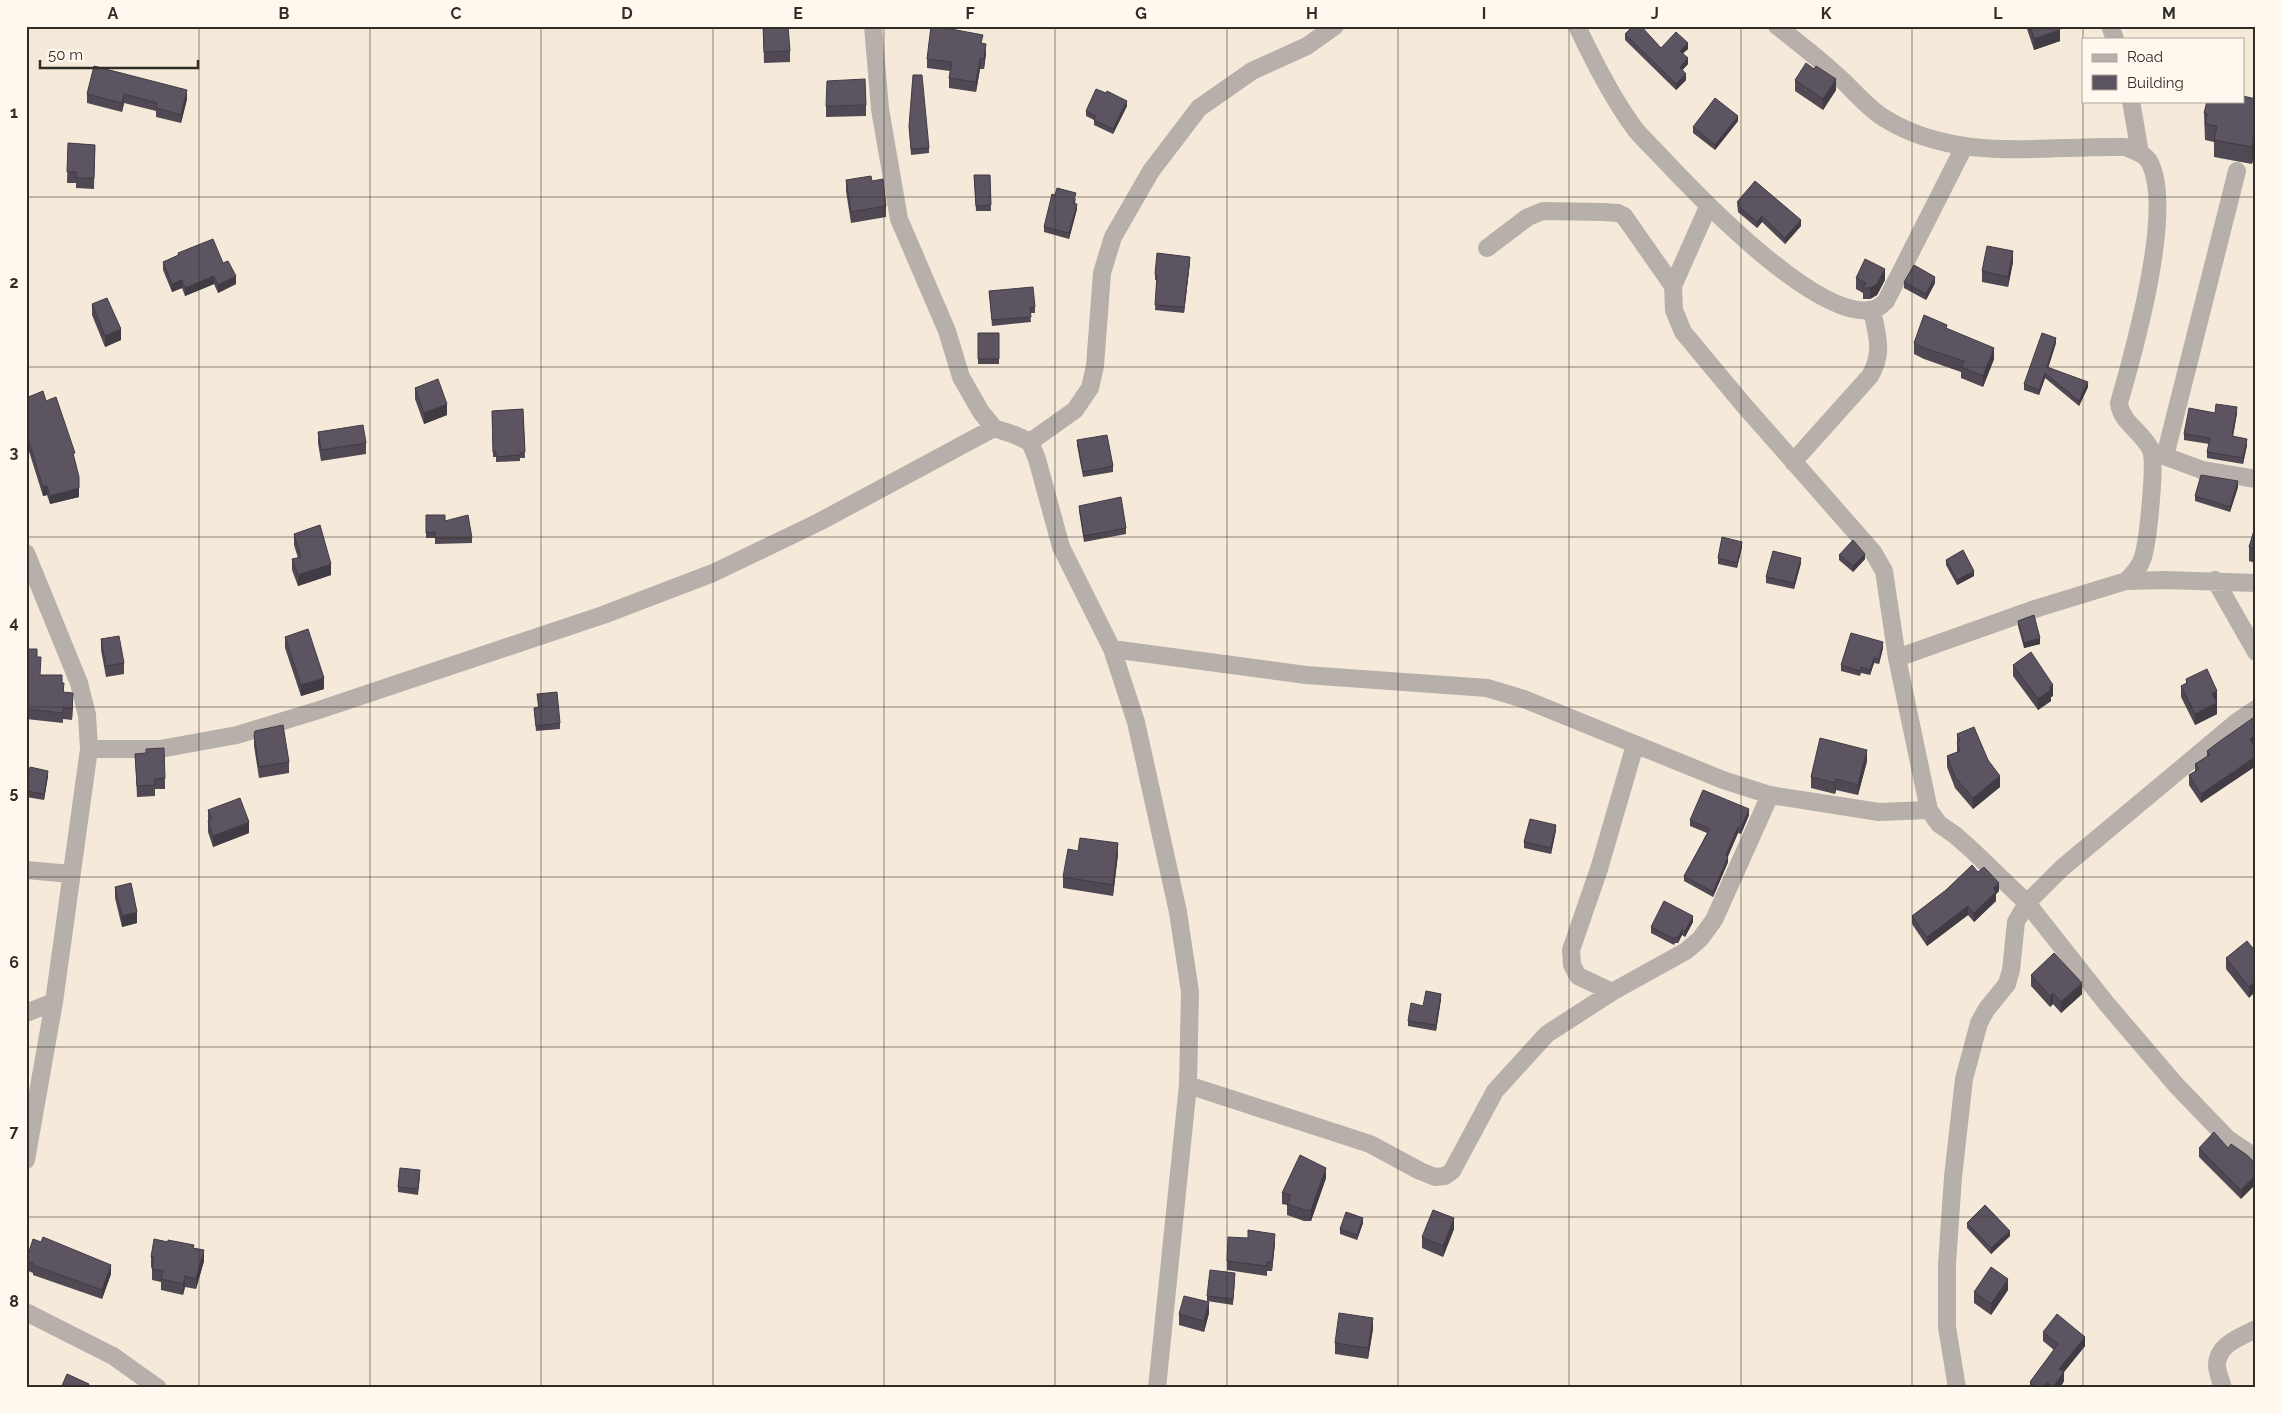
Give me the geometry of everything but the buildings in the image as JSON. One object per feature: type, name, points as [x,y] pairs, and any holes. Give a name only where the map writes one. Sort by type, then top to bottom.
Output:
[{"type":"street","points":[[873,26],[880,109],[899,218],[947,331],[961,377],[980,412],[994,428],[1015,434],[1030,442],[1037,459],[1061,547],[1112,649],[1136,722],[1178,912],[1190,992],[1188,1085],[1157,1388]]},
{"type":"street","points":[[1030,442],[1075,410],[1090,388],[1095,366],[1102,273],[1113,237],[1151,171],[1198,108],[1252,72],[1307,46],[1335,26]]},
{"type":"street","points":[[1577,26],[1594,60],[1635,129],[1708,207],[1727,226],[1806,287],[1852,309],[1872,310],[1880,307],[1886,301],[1964,147]]},
{"type":"street","points":[[1776,26],[1827,66],[1882,117],[1917,135],[1964,147],[2019,150],[2125,147],[2140,153],[2150,162],[2156,182],[2157,218],[2151,270],[2119,403],[2123,417],[2158,453],[2202,470],[2256,479]]},
{"type":"street","points":[[2110,26],[2115,38]]},
{"type":"street","points":[[2131,102],[2140,153]]},
{"type":"street","points":[[2126,581],[2135,573],[2143,557],[2152,474],[2236,171]]},
{"type":"street","points":[[1708,207],[1673,286],[1674,310],[1683,332],[1792,462],[1873,552],[1884,572],[1897,658],[1929,810],[1939,824],[1955,835],[2027,903],[2106,1003],[2176,1085],[2228,1139],[2256,1158]]},
{"type":"street","points":[[1487,248],[1528,217],[1543,211],[1618,213],[1630,222],[1673,286]]},
{"type":"street","points":[[1792,462],[1870,376],[1878,363],[1880,348],[1872,310]]},
{"type":"street","points":[[89,749],[160,749],[237,735],[319,710],[602,615],[713,572],[819,522],[994,428]]},
{"type":"street","points":[[26,553],[79,683],[87,715],[89,749],[70,874],[54,1002],[26,1160]]},
{"type":"street","points":[[1897,658],[2002,620],[2126,581],[2215,580],[2256,582]]},
{"type":"street","points":[[2215,580],[2256,652]]},
{"type":"street","points":[[1112,649],[1306,675],[1487,688],[1524,699],[1723,780],[1770,795],[1879,812],[1929,810]]},
{"type":"street","points":[[1957,1388],[1947,1327],[1947,1264],[1964,1079],[1979,1023],[1986,1010],[2007,984],[2011,970],[2014,931],[2027,903],[2062,868],[2238,721],[2256,709]]},
{"type":"street","points":[[1612,992],[1578,976],[1572,965],[1571,950],[1599,869],[1634,745]]},
{"type":"street","points":[[1188,1085],[1370,1144],[1420,1171],[1435,1177],[1445,1176],[1452,1171],[1496,1091],[1547,1034],[1612,992],[1686,951],[1700,939],[1714,920],[1770,795]]},
{"type":"street","points":[[26,870],[70,874]]},
{"type":"street","points":[[26,1013],[54,1002]]},
{"type":"street","points":[[26,1312],[113,1356],[158,1388]]},
{"type":"street","points":[[2223,1388],[2217,1365],[2220,1351],[2227,1344],[2256,1329]]}]
